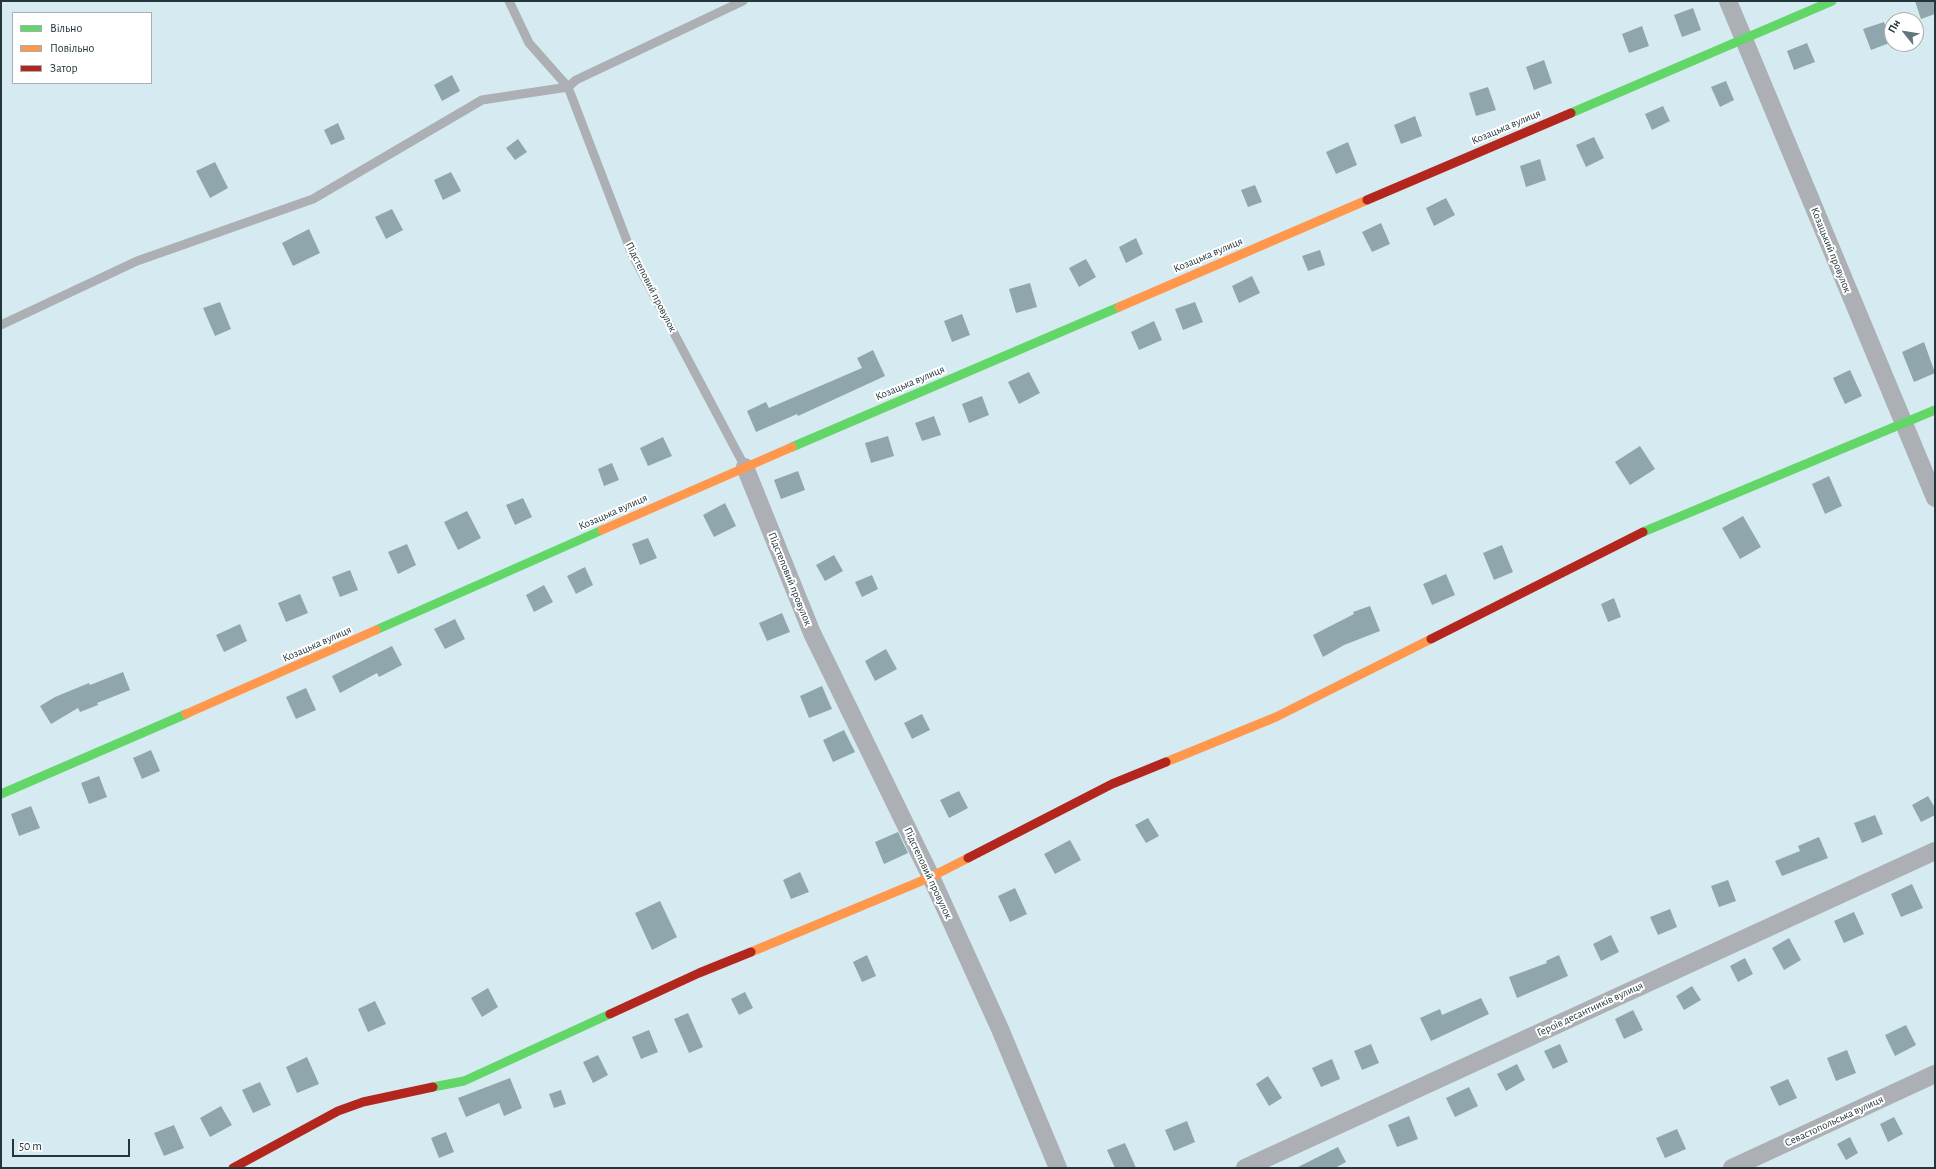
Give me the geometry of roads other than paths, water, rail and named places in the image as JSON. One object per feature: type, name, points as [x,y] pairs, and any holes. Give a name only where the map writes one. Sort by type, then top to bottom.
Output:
[{"type":"street","name":"Козацький провулок","points":[[1728,1],[1935,498]]},
{"type":"street","name":"Козацька вулиця","points":[[1,794],[228,696],[745,467],[1832,1]]},
{"type":"street","points":[[233,1168],[338,1111],[363,1102],[464,1081],[699,973],[931,877],[1112,784],[1276,717],[1636,535],[1935,410]]},
{"type":"street","name":"Підстеповий провулок","points":[[745,467],[812,633],[931,877],[1000,1029],[1058,1168]]},
{"type":"street","name":"Героїв десантників вулиця","points":[[1245,1168],[1935,851]]},
{"type":"street","name":"Севастопольська вулиця","points":[[1732,1168],[1935,1074]]},
{"type":"lane","name":"Підстеповий провулок","points":[[509,1],[529,43],[568,86],[632,254],[745,467]]},
{"type":"lane","points":[[1,325],[137,261],[313,199],[482,100],[568,86],[576,80],[743,1]]}]
